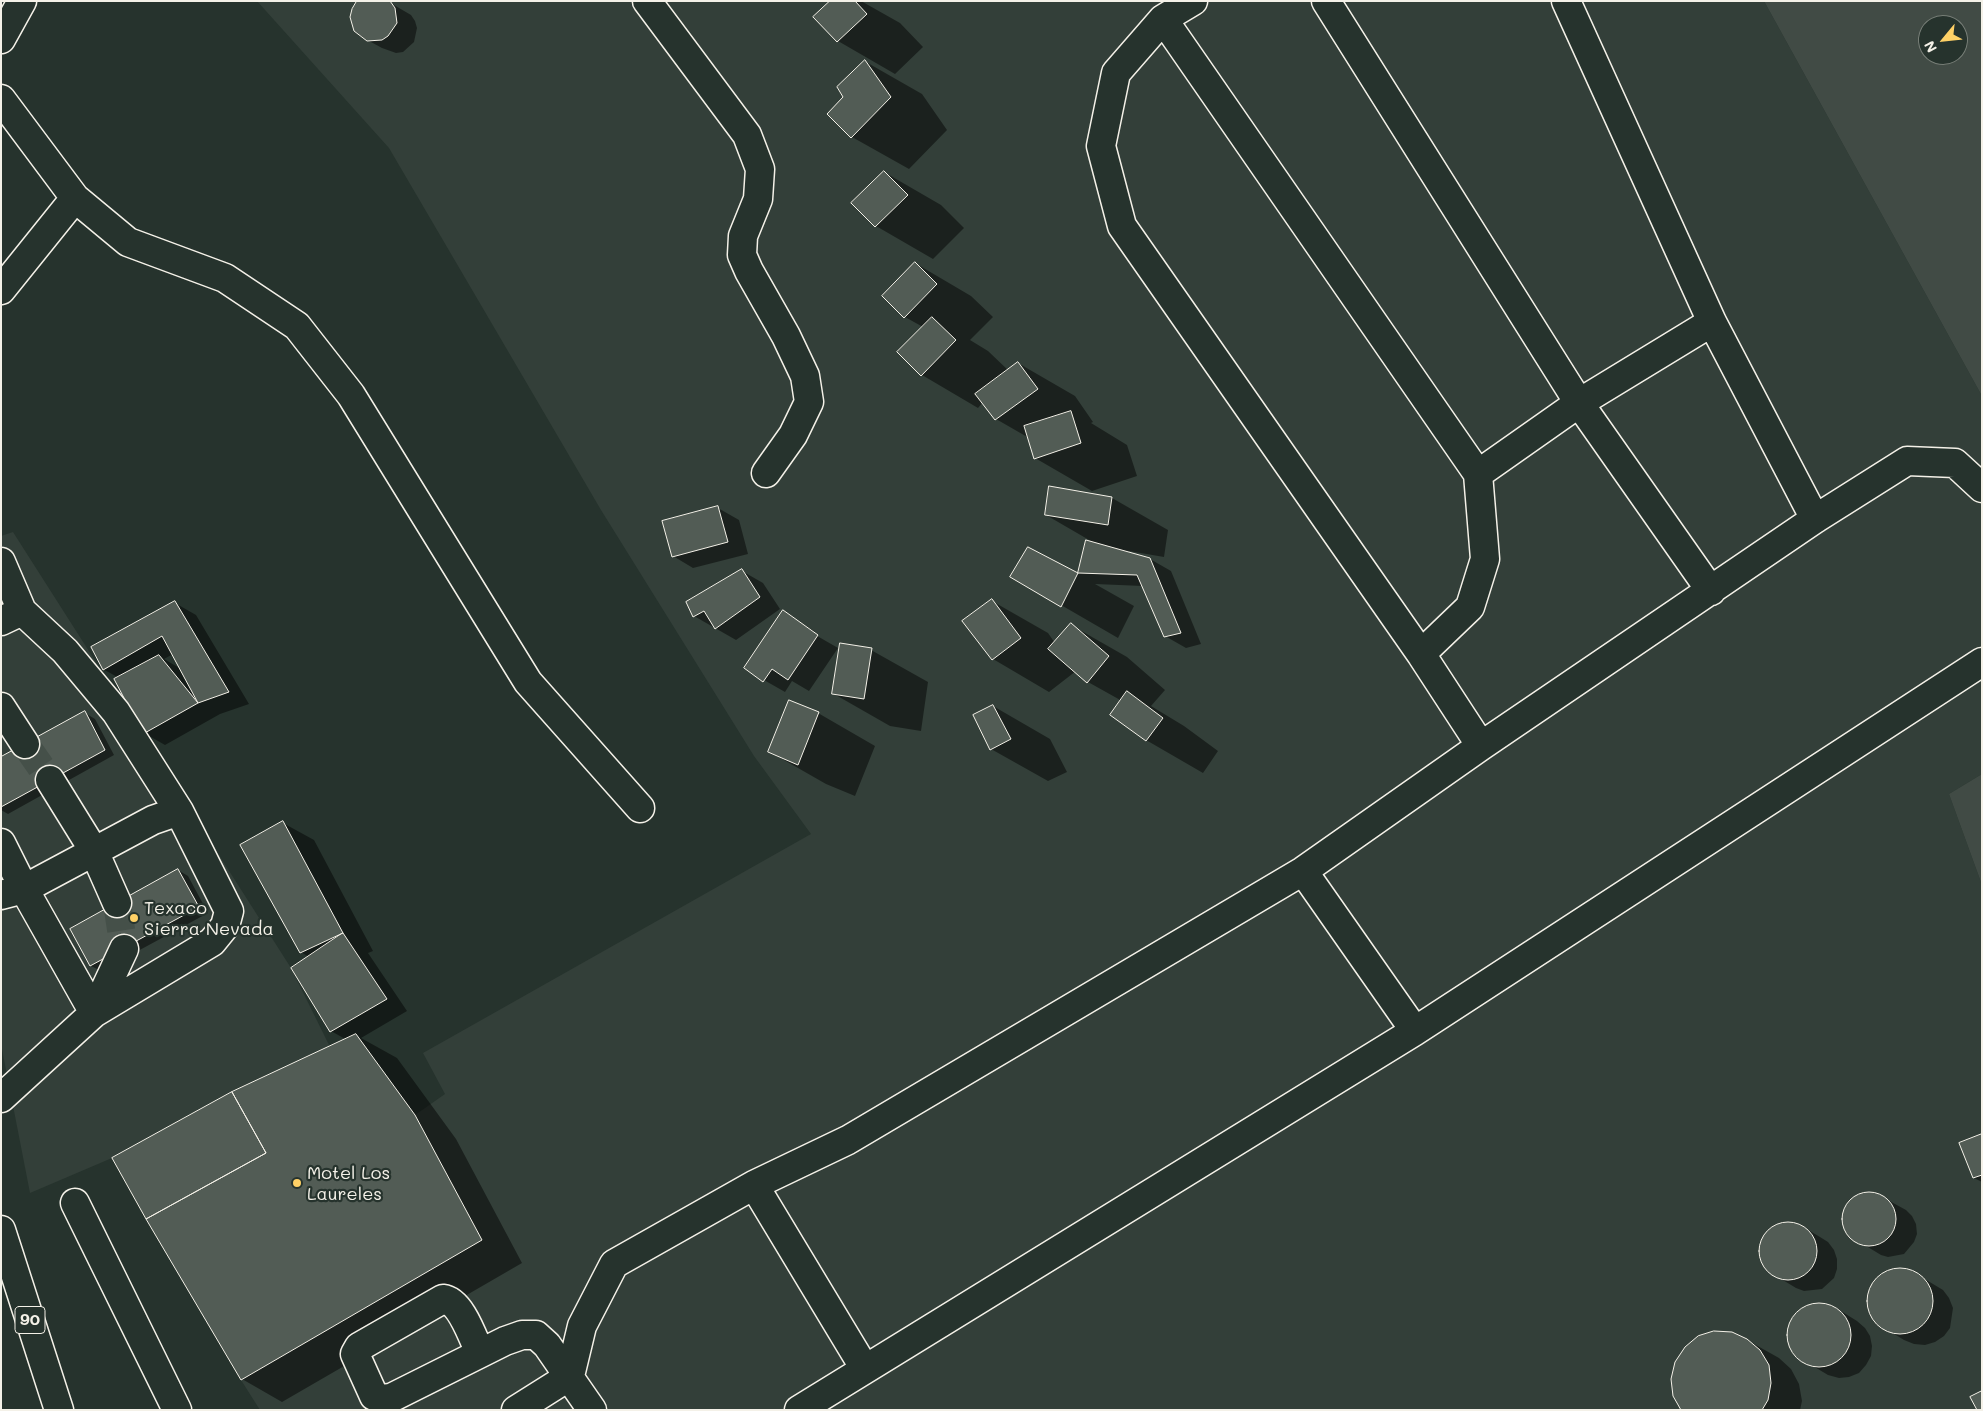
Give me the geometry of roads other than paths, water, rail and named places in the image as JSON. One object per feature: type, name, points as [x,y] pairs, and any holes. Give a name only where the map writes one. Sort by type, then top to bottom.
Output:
[{"type":"main road","points":[[1,39],[22,1]]},
{"type":"main road","points":[[647,1],[747,135],[760,169],[758,200],[743,236],[742,255],[786,336],[805,376],[809,402],[793,435],[766,473]]},
{"type":"main road","points":[[1193,1],[1163,19],[1116,73],[1101,146],[1122,226],[1421,654],[1481,746]]},
{"type":"main road","points":[[1326,1],[1579,403],[1711,591]]},
{"type":"main road","points":[[1566,1],[1712,322],[1815,519]]},
{"type":"main road","points":[[1163,19],[1478,474],[1485,558],[1470,607],[1421,654]]},
{"type":"main road","points":[[1,99],[75,198],[128,242],[224,278],[297,326],[351,394],[528,682],[640,808]]},
{"type":"main road","points":[[1,290],[75,198]]},
{"type":"main road","points":[[1478,474],[1579,403],[1712,322]]},
{"type":"main road","points":[[516,1410],[570,1376],[582,1326],[614,1264],[754,1185],[848,1140],[1303,871],[1481,746],[1815,519],[1907,461],[1955,462],[1982,488]]},
{"type":"main road","points":[[1,562],[12,616],[65,651],[116,712],[179,811],[229,911],[225,926],[212,942],[94,1013],[1,1098]]},
{"type":"main road","points":[[799,1410],[1415,1031],[1982,662]]},
{"type":"main road","points":[[1,707],[25,744]]},
{"type":"main road","points":[[50,780],[94,851],[117,903]]},
{"type":"main road","points":[[12,892],[153,820],[179,811]]},
{"type":"main road","points":[[1,843],[12,892],[94,1013]]},
{"type":"main road","points":[[1303,871],[1415,1031]]},
{"type":"main road","points":[[94,1013],[124,948]]},
{"type":"main road","points":[[754,1185],[865,1369]]},
{"type":"main road","points":[[75,1203],[177,1410]]},
{"type":"main road","name":"90","points":[[1,1230],[59,1410]]},
{"type":"main road","points":[[480,1353],[504,1341],[522,1335],[536,1336],[548,1345],[592,1410]]},
{"type":"tunnel","points":[[25,744],[50,780]]},
{"type":"tunnel","points":[[117,903],[124,949]]},
{"type":"place","name":"Texaco Sierra Nevada","points":[[134,918]]},
{"type":"place","name":"Motel Los Laureles","points":[[297,1183]]}]
